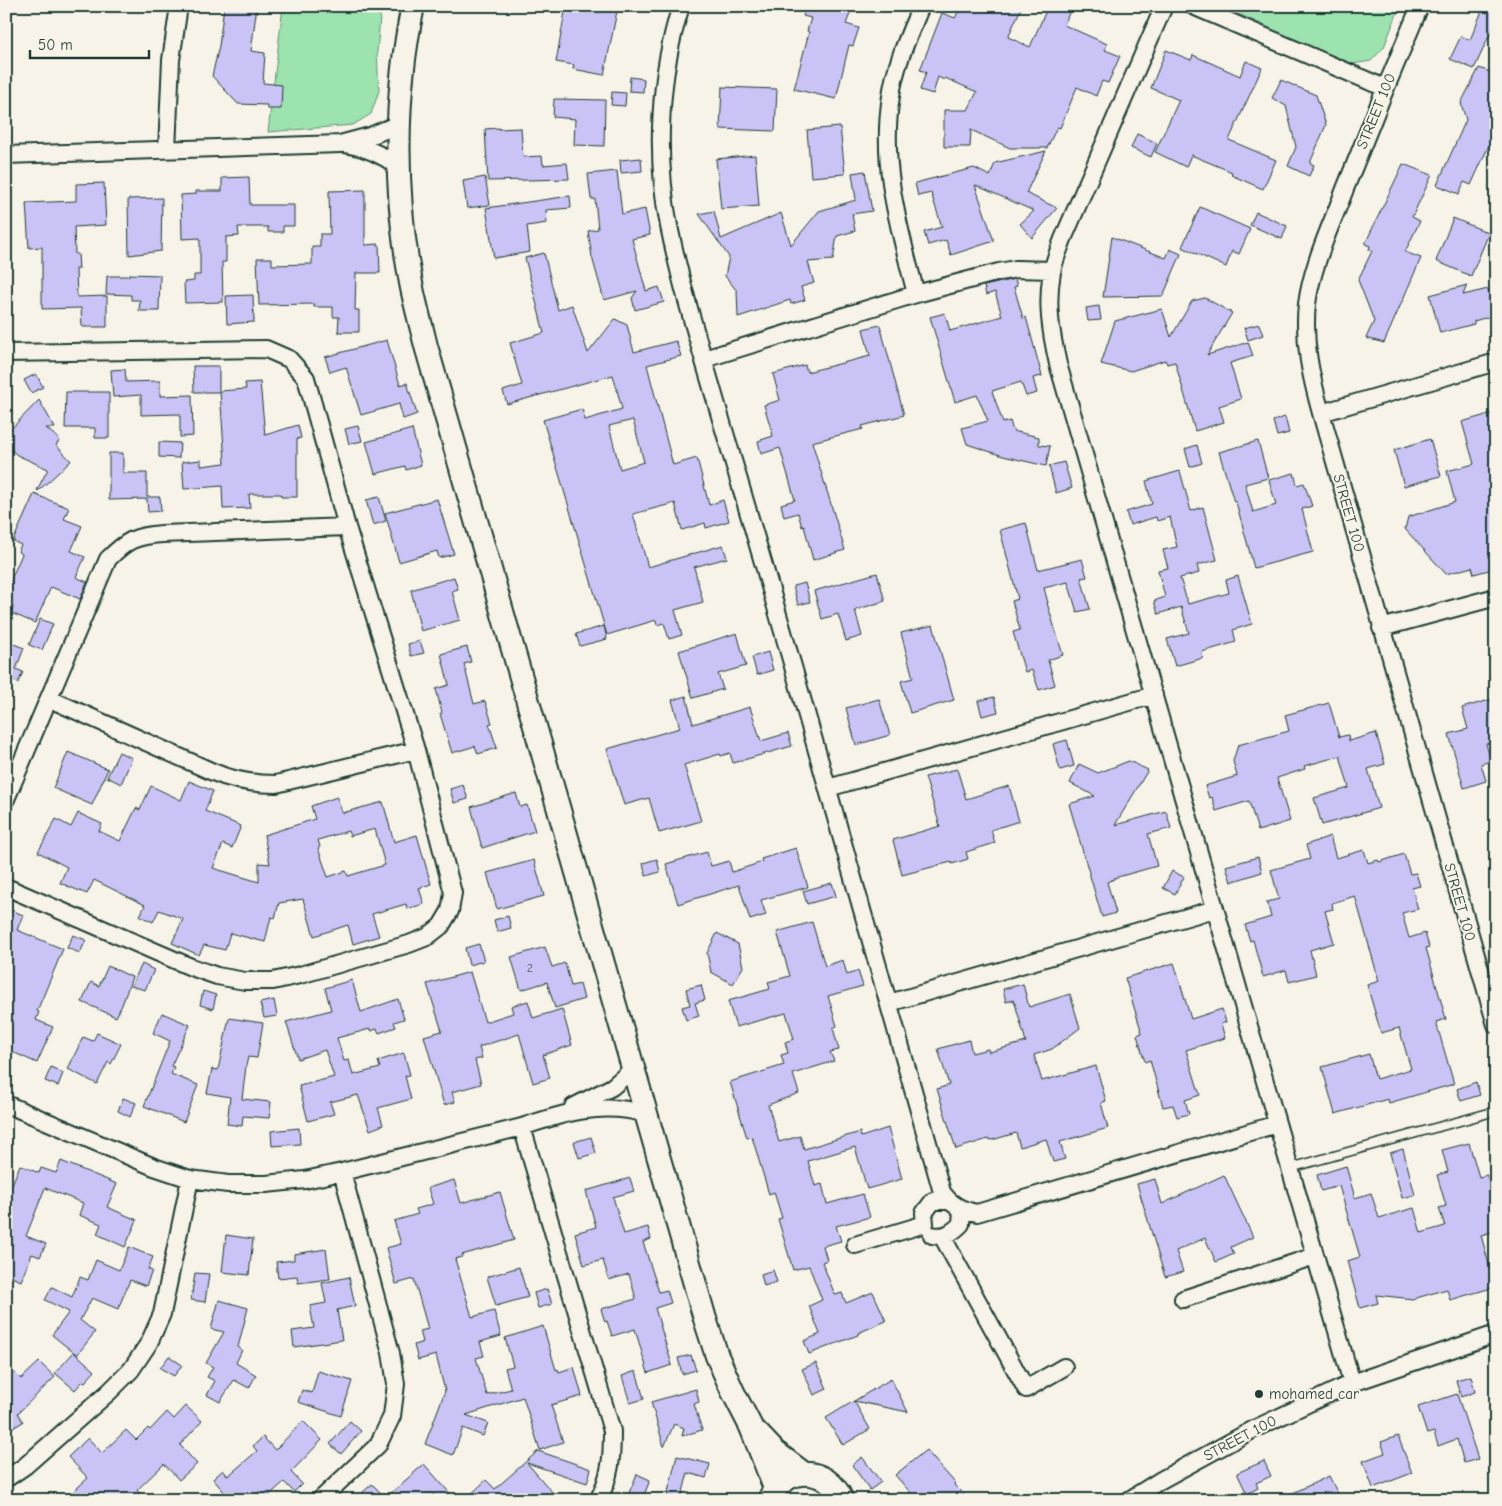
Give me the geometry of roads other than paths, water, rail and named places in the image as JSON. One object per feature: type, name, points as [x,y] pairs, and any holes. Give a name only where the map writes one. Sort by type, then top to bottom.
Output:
[{"type":"street","points":[[167,150],[171,60],[179,6]]},
{"type":"street","points":[[414,6],[401,89],[399,124],[402,218],[411,282],[426,346],[633,1069],[705,1319],[721,1365],[751,1427],[772,1494],[787,1478],[803,1473],[816,1475],[829,1481],[838,1490],[842,1500]]},
{"type":"street","points":[[681,6],[666,69],[662,121],[662,172],[669,224],[680,274],[942,1192],[955,1205],[960,1224],[950,1234],[942,1236],[933,1236],[925,1224],[924,1213],[933,1201],[955,1205],[977,1213],[1277,1124]]},
{"type":"street","points":[[916,294],[896,217],[889,177],[887,136],[891,95],[901,56],[921,6]]},
{"type":"street","points":[[1164,6],[1063,239],[1052,270],[1048,301],[1051,332],[1061,373],[1352,1383]]},
{"type":"street","points":[[1193,6],[1385,88]]},
{"type":"street","name":"STREET 100","points":[[1420,6],[1326,236],[1315,269],[1307,304],[1306,339],[1311,374],[1321,413],[1496,1025]]},
{"type":"street","points":[[340,144],[370,136],[399,124]]},
{"type":"street","points":[[6,155],[340,144],[366,148],[378,153],[399,167]]},
{"type":"street","points":[[704,359],[916,294],[999,272],[1052,270]]},
{"type":"street","points":[[6,353],[266,349],[289,359],[306,378],[347,527],[416,750],[453,893],[450,911],[442,926],[427,937],[300,976],[273,981],[245,981],[217,976],[191,966],[6,886]]},
{"type":"street","points":[[1321,413],[1496,362]]},
{"type":"street","points":[[6,798],[50,699],[108,559],[123,544],[142,536],[162,534],[347,527]]},
{"type":"street","points":[[1381,628],[1496,597]]},
{"type":"street","points":[[828,788],[1154,695]]},
{"type":"street","points":[[50,699],[213,772],[233,780],[254,784],[276,784],[416,750]]},
{"type":"street","points":[[889,1003],[1215,909]]},
{"type":"street","points":[[546,1119],[600,1094],[612,1087],[633,1069]]},
{"type":"street","points":[[6,1104],[154,1167],[190,1179],[228,1184],[266,1184],[305,1180],[591,1109],[618,1108],[646,1114]]},
{"type":"street","points":[[522,1126],[612,1430],[612,1460],[605,1488],[598,1500]]},
{"type":"street","points":[[320,1500],[378,1445],[392,1416],[396,1384],[391,1353],[342,1172]]},
{"type":"street","points":[[6,1479],[25,1466],[109,1392],[131,1370],[149,1343],[162,1314],[190,1179]]},
{"type":"street","points":[[855,1246],[925,1224]]},
{"type":"street","points":[[942,1236],[1026,1389],[1064,1366]]},
{"type":"street","points":[[1183,1299],[1315,1256]]},
{"type":"street","name":"STREET 100","points":[[1129,1500],[1161,1480],[1256,1428],[1352,1383],[1496,1334]]},
{"type":"street","points":[[751,1427],[775,1452],[803,1473]]},
{"type":"lane","points":[[1290,1168],[1496,1111]]},
{"type":"place","name":"mohamed car","points":[[1259,1394]]}]
